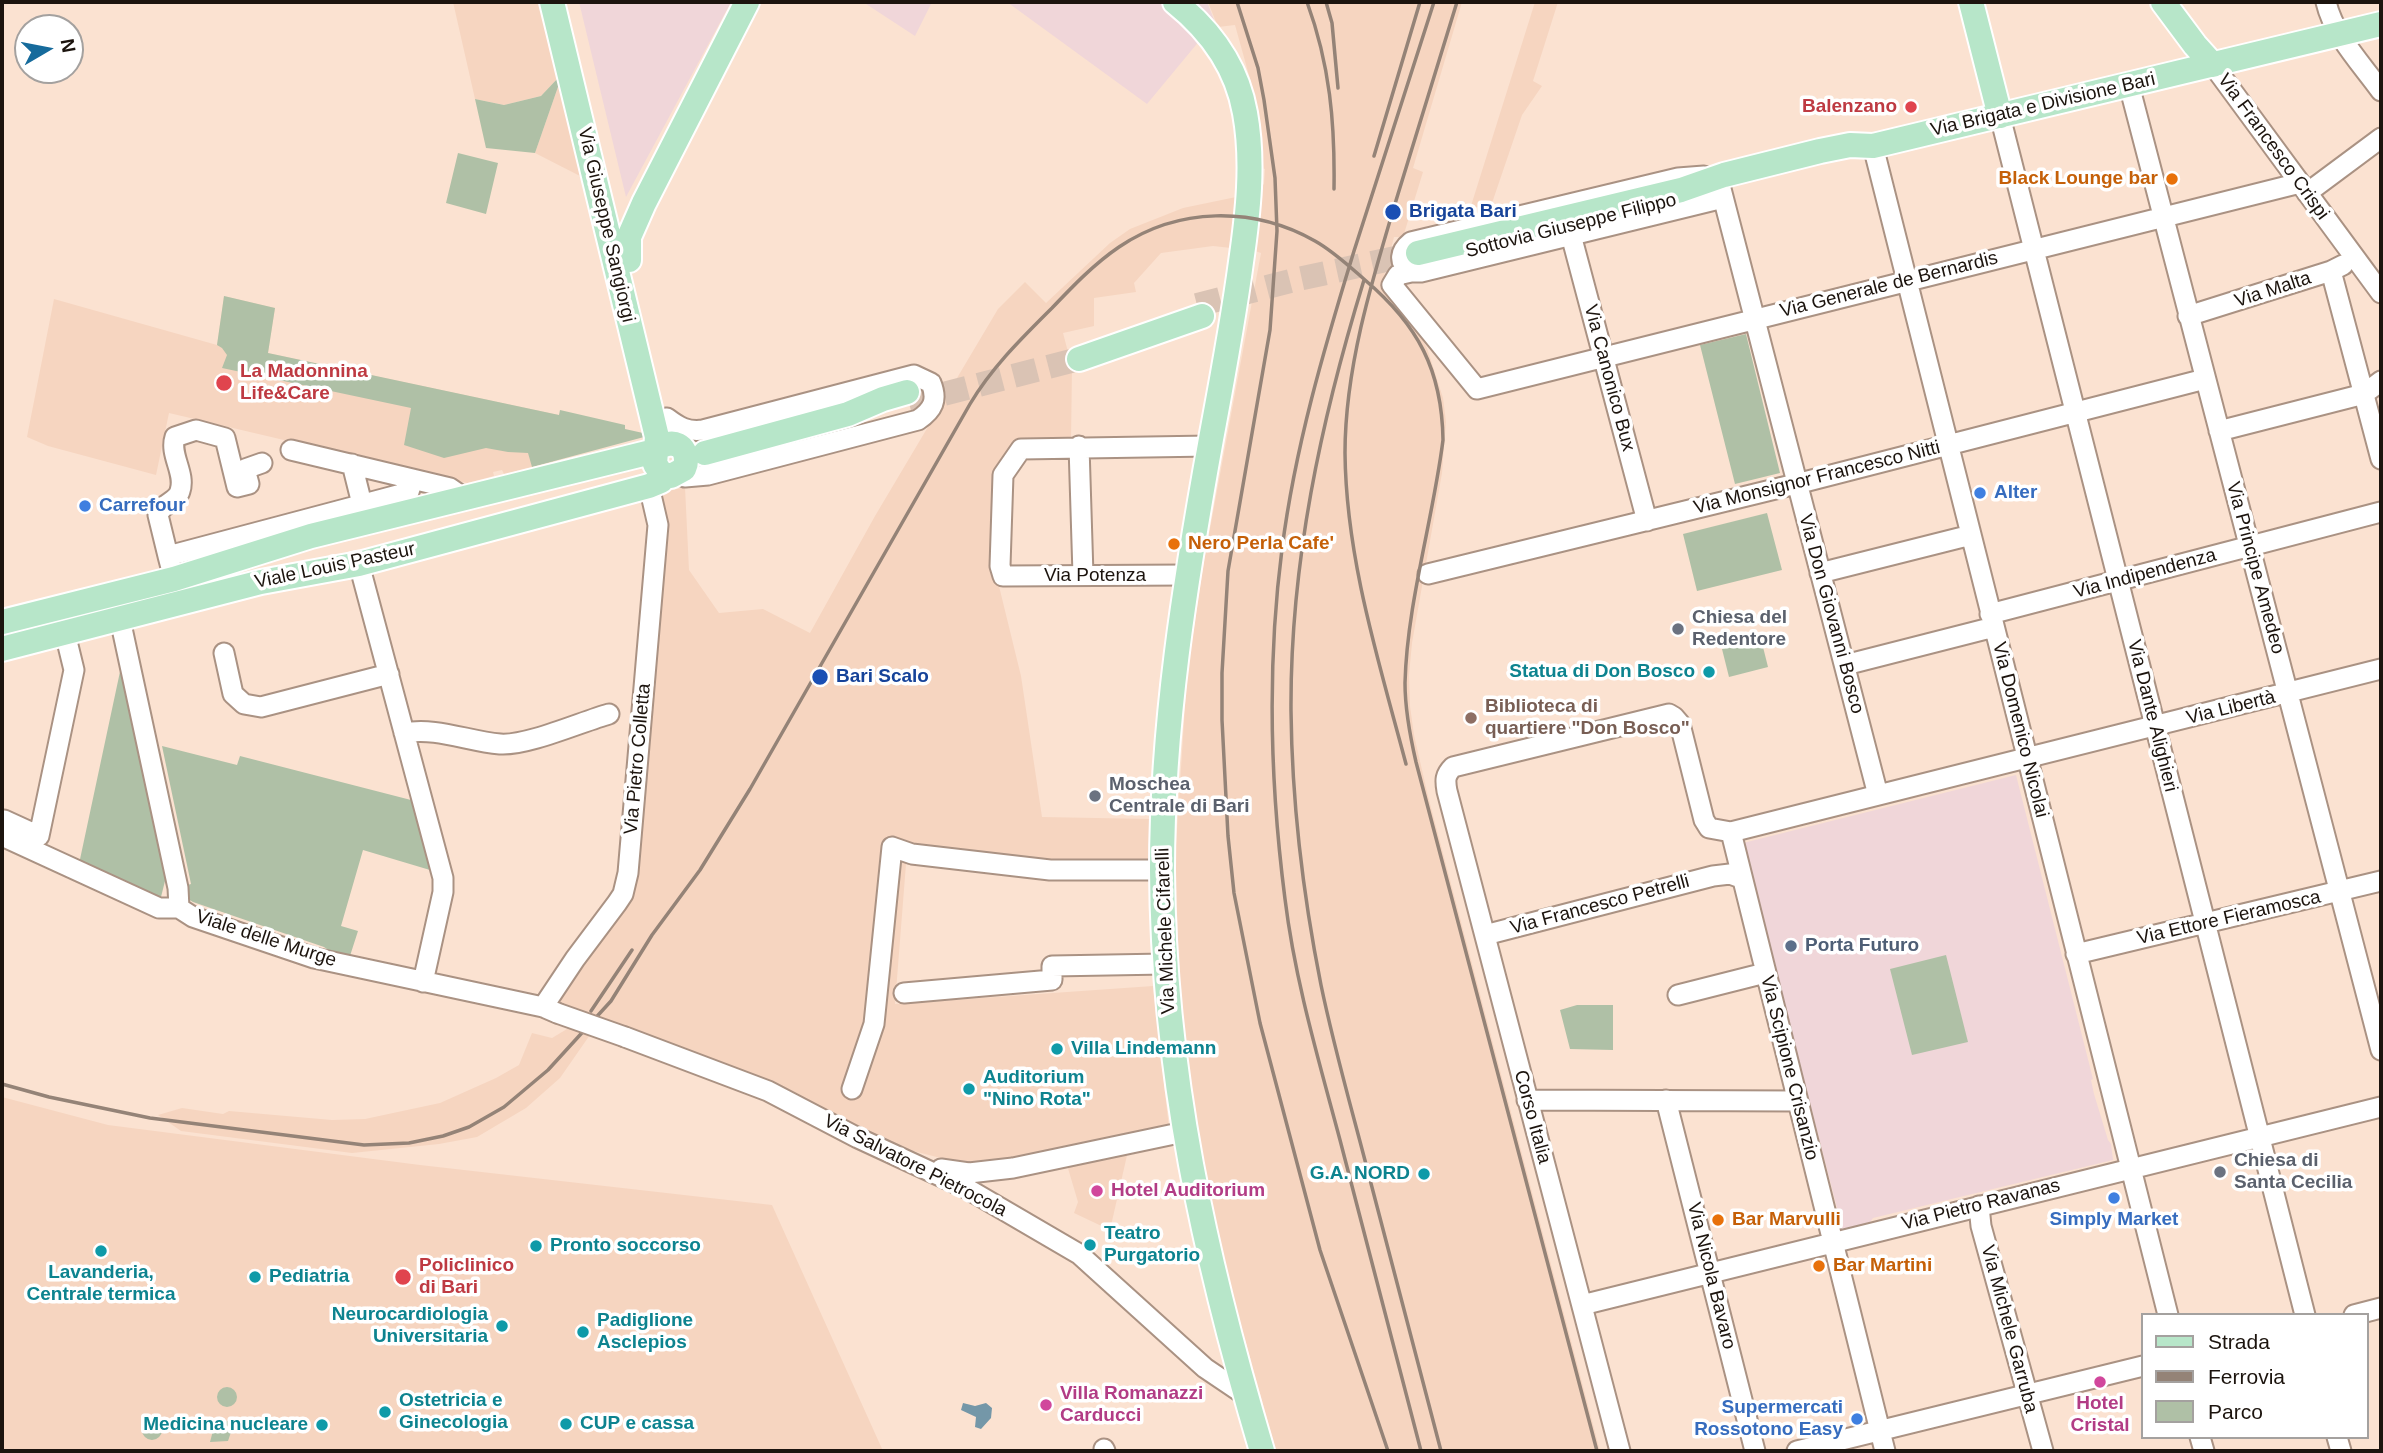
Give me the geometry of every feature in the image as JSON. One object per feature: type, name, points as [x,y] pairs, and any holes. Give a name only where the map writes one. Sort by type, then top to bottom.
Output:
[{"type":"main road","name":"Via Giuseppe Sangiorgi","points":[[552,2],[657,437],[670,446]]},
{"type":"main road","name":"Via Giuseppe Sangiorgi","points":[[566,2],[667,418],[670,446]]},
{"type":"main road","points":[[629,260],[629,237],[644,203],[747,2]]},
{"type":"main road","name":"Via Michele Cifarelli","points":[[1175,2],[1205,29],[1219,47],[1240,91],[1248,136],[1248,196],[1230,339],[1188,575],[1169,710],[1162,870],[1165,964],[1172,1051],[1184,1132],[1206,1238],[1245,1395],[1262,1451]]},
{"type":"main road","points":[[1971,2],[2000,116]]},
{"type":"main road","name":"Via Francesco Crispi","points":[[2163,2],[2195,46],[2213,65]]},
{"type":"main road","name":"Via Brigata e Divisione Bari","points":[[1723,182],[1850,145],[1873,146],[2381,24]]},
{"type":"main road","name":"Sottovia Giuseppe Filippo","points":[[1416,262],[1681,190],[1723,182]]},
{"type":"main road","points":[[615,204],[630,207],[644,203]]},
{"type":"main road","points":[[1076,353],[1200,311]]},
{"type":"main road","name":"Viale Louis Pasteur","points":[[2,622],[171,567],[466,499],[670,446],[697,445],[845,404],[900,398],[706,458]]},
{"type":"main road","points":[[665,478],[655,464],[670,446]]},
{"type":"main road","points":[[171,567],[245,567],[622,475],[326,560],[261,582]]},
{"type":"main road","name":"Viale Louis Pasteur","points":[[2,649],[261,582],[359,564],[665,478]]},
{"type":"street","points":[[2326,2],[2330,20],[2339,35],[2381,91]]},
{"type":"street","name":"Via Francesco Crispi","points":[[2213,65],[2381,293]]},
{"type":"street","name":"Via Principe Amedeo","points":[[2129,85],[2381,1050]]},
{"type":"street","name":"Via Dante Alighieri","points":[[2000,116],[2304,1313]]},
{"type":"street","points":[[2304,188],[2381,138]]},
{"type":"street","name":"Via Domenico Nicolai","points":[[1873,146],[2167,1313]]},
{"type":"street","points":[[1416,262],[1421,272],[1715,201],[1723,182]]},
{"type":"street","name":"Via Don Giovanni Bosco","points":[[1723,182],[1755,319],[1878,795]]},
{"type":"street","name":"Via Generale de Bernardis","points":[[1416,262],[1398,275],[1392,285],[1477,389],[2163,217],[2304,188]]},
{"type":"street","name":"Via Canonico Bux","points":[[1571,235],[1647,521]]},
{"type":"street","name":"Via Malta","points":[[2188,316],[2331,271],[2356,259]]},
{"type":"street","points":[[2331,271],[2381,460]]},
{"type":"street","name":"Viale Louis Pasteur","points":[[665,478],[708,475],[918,420],[934,405],[934,393],[930,383],[914,376],[703,430],[691,432],[667,418]]},
{"type":"street","name":"Via Monsignor Francesco Nitti","points":[[1428,574],[2205,379]]},
{"type":"street","points":[[2219,431],[2364,394],[2381,381]]},
{"type":"street","points":[[261,463],[245,470],[249,484],[237,487],[225,438],[197,430],[175,437],[172,446],[181,487],[178,496],[161,509],[159,515],[171,567],[362,504],[409,492],[413,479]]},
{"type":"street","points":[[1083,576],[1079,446],[1210,446]]},
{"type":"street","name":"Via Potenza","points":[[1079,446],[1021,449],[1003,475],[1000,566],[1003,576],[1188,575]]},
{"type":"street","points":[[291,450],[450,488],[466,499]]},
{"type":"street","points":[[352,464],[362,504]]},
{"type":"street","name":"Via Pietro Colletta","points":[[550,1010],[575,959],[623,894],[628,873],[658,525],[665,478]]},
{"type":"street","name":"Via Indipendenza","points":[[1845,665],[2118,581],[2381,512]]},
{"type":"street","points":[[1820,573],[1971,535]]},
{"type":"street","points":[[359,564],[443,878],[443,892],[423,982]]},
{"type":"street","points":[[120,619],[178,888],[179,908]]},
{"type":"street","points":[[3,828],[43,838],[74,670],[65,633]]},
{"type":"street","points":[[224,653],[233,694],[244,704],[261,707],[389,674]]},
{"type":"street","name":"Via Libertà","points":[[1732,837],[1878,795],[2381,670]]},
{"type":"street","points":[[404,733],[421,730],[502,744],[539,736],[609,714]]},
{"type":"street","name":"Corso Italia","points":[[1620,1451],[1445,782],[1447,773],[1453,766],[1663,714],[1674,716],[1680,724],[1703,820],[1709,828],[1732,837]]},
{"type":"street","name":"Viale delle Murge","points":[[3,828],[159,908],[179,908],[193,917],[314,958],[550,1010]]},
{"type":"street","name":"Via Francesco Petrelli","points":[[1715,876],[1724,868],[1732,837]]},
{"type":"street","name":"Via Scipione Crisanzio","points":[[1732,837],[1885,1451]]},
{"type":"street","points":[[852,1089],[874,1024],[892,847],[912,854],[1050,870],[1162,870]]},
{"type":"street","name":"Via Francesco Petrelli","points":[[1485,935],[1715,876],[1730,874],[1741,878]]},
{"type":"street","name":"Via Ettore Fieramosca","points":[[2076,954],[2381,881]]},
{"type":"street","points":[[904,993],[1052,980],[1052,966],[1165,964]]},
{"type":"street","points":[[1678,995],[1765,973]]},
{"type":"street","name":"Via Salvatore Pietrocola","points":[[550,1010],[768,1091],[892,1155],[966,1188],[1079,1254],[1205,1368],[1245,1395]]},
{"type":"street","points":[[1527,1100],[1797,1101]]},
{"type":"street","name":"Via Nicola Bavaro","points":[[1666,1100],[1755,1451]]},
{"type":"street","name":"Via Pietro Ravanas","points":[[1581,1305],[2381,1107]]},
{"type":"street","points":[[914,1164],[969,1173],[980,1172],[1013,1168],[1184,1132]]},
{"type":"street","name":"Via Michele Garruba","points":[[1979,1206],[1981,1226],[2043,1451]]},
{"type":"street","points":[[2362,1313],[2381,1308]]},
{"type":"street","points":[[1797,1451],[2142,1366]]},
{"type":"shaded area","points":[[453,2],[539,2],[558,78],[541,96],[504,105],[475,99]]},
{"type":"shaded area","points":[[579,2],[731,2],[626,197]]},
{"type":"shaded area","points":[[863,2],[932,2],[915,36]]},
{"type":"shaded area","points":[[1007,2],[1207,2],[1215,22],[1147,104]]},
{"type":"shaded area","points":[[1208,2],[1462,2],[1413,168],[1423,172],[1403,237],[1394,237],[1382,284],[1415,326],[1427,348],[1443,398],[1446,422],[1442,473],[1412,643],[1410,706],[1428,796],[1600,1451],[1276,1451],[1225,1268],[1211,1209],[1188,1075],[1180,990],[1175,861],[1187,674],[1204,561],[1261,253],[1255,251],[1265,169],[1261,168],[1258,118],[1235,25],[1218,27]]},
{"type":"shaded area","points":[[1535,2],[1558,2],[1533,81],[1542,86],[1522,115],[1492,203],[1470,209]]},
{"type":"shaded area","points":[[559,84],[582,177],[535,153]]},
{"type":"shaded area","points":[[1236,197],[1231,248],[1213,246],[1161,253],[1134,283],[1136,292],[1094,298],[1094,326],[1063,333],[1072,367],[1071,441],[1014,450],[998,582],[1021,676],[1042,817],[1150,819],[1149,864],[964,869],[906,864],[895,1004],[1153,986],[1169,1128],[982,1165],[960,1163],[882,1143],[601,1019],[560,1078],[526,1108],[477,1137],[439,1144],[352,1153],[181,1131],[158,1115],[182,1108],[223,1114],[229,1111],[332,1120],[365,1119],[440,1103],[519,1065],[532,1033],[552,1038],[567,1029],[581,1016],[562,1007],[559,1002],[634,896],[669,528],[660,493],[685,487],[689,570],[719,613],[763,609],[810,633],[875,516],[998,309],[1025,282],[1046,303],[1110,243],[1130,229],[1183,208]]},
{"type":"shaded area","name":"La Madonnina Life&Care","points":[[224,296],[275,308],[268,353],[559,415],[555,461],[504,474],[502,470],[493,472],[494,476],[467,483],[169,413],[156,475],[48,446],[27,437],[54,299],[217,345]]},
{"type":"shaded area","points":[[2016,775],[2093,1079],[2094,1094],[2111,1144],[2113,1160],[1873,1218],[1870,1222],[1842,1230],[1835,1212],[1837,1208],[1743,843]]},
{"type":"shaded area","name":"Policlinico di Bari","points":[[2,1097],[108,1125],[420,1165],[772,1205],[883,1451],[2,1451]]},
{"type":"shaded area","name":"Hotel Auditorium","points":[[1128,1151],[1110,1230],[1074,1213],[1078,1202],[1067,1165]]},
{"type":"green space","points":[[558,78],[559,84],[535,153],[486,148],[475,99],[504,105],[541,96]]},
{"type":"green space","points":[[458,153],[498,163],[486,214],[446,203]]},
{"type":"green space","points":[[224,296],[275,308],[268,353],[559,415],[560,410],[625,425],[625,429],[643,433],[644,437],[532,467],[528,453],[486,448],[444,458],[404,445],[411,408],[222,368],[227,355],[217,345]]},
{"type":"green space","points":[[1746,334],[1780,473],[1735,484],[1700,345]]},
{"type":"green space","points":[[1767,513],[1782,570],[1697,591],[1683,534]]},
{"type":"green space","points":[[1761,639],[1768,667],[1729,677],[1722,649]]},
{"type":"green space","points":[[121,667],[166,877],[160,901],[79,864]]},
{"type":"green space","points":[[162,746],[237,765],[240,756],[411,800],[430,870],[363,850],[341,926],[358,931],[349,959],[335,955],[324,947],[193,902],[188,899],[184,886],[191,884]]},
{"type":"green space","points":[[1946,955],[1968,1042],[1912,1055],[1890,969]]},
{"type":"green space","points":[[1577,1005],[1613,1005],[1613,1050],[1570,1049],[1560,1010]]},
{"type":"green space","points":[[227,1387],[234,1390],[237,1397],[234,1404],[227,1407],[220,1404],[217,1397],[220,1390]]},
{"type":"green space","points":[[236,1417],[228,1441],[210,1442],[214,1427]]},
{"type":"green space","points":[[152,1420],[159,1423],[162,1430],[159,1437],[152,1440],[145,1437],[142,1430],[145,1423]]},
{"type":"water","points":[[963,1403],[975,1406],[986,1403],[992,1408],[991,1418],[981,1429],[975,1427],[976,1417],[961,1410]]},
{"type":"tunnel","points":[[1197,305],[1294,280],[1418,253]]},
{"type":"tunnel","points":[[909,403],[1079,359]]},
{"type":"railway","points":[[1237,2],[1258,68],[1264,100],[1275,178],[1277,231],[1270,330],[1228,571],[1222,673],[1228,836],[1234,893],[1260,1023],[1320,1250],[1388,1451]]},
{"type":"railway","points":[[1307,2],[1315,25],[1330,94],[1334,189]]},
{"type":"railway","points":[[1326,2],[1332,23],[1338,88]]},
{"type":"railway","points":[[1374,156],[1420,2]]},
{"type":"railway","points":[[1421,1451],[1316,1051],[1289,930],[1276,812],[1272,680],[1282,549],[1303,436],[1321,361],[1343,288],[1434,2]]},
{"type":"railway","points":[[1406,764],[1375,649],[1351,532],[1345,453],[1346,420],[1355,355],[1370,289],[1457,2]]},
{"type":"railway","points":[[2,1084],[49,1097],[150,1118],[364,1145],[409,1143],[443,1136],[469,1127],[504,1107],[548,1070],[611,1001],[652,935],[700,870],[750,789],[970,404],[998,365],[1092,268],[1119,247],[1142,234],[1191,218],[1241,217],[1267,222],[1322,245],[1384,297],[1413,332],[1424,351],[1438,392],[1443,440],[1410,623],[1405,683],[1408,723],[1597,1451]]},
{"type":"railway","points":[[1364,280],[1334,386],[1302,547],[1292,656],[1291,711],[1296,814],[1304,883],[1326,1009],[1441,1451]]},
{"type":"railway","points":[[591,1011],[632,950]]},
{"type":"place","name":"Balenzano","points":[[1911,107]]},
{"type":"place","name":"Black Lounge bar","points":[[2172,179]]},
{"type":"place","name":"Brigata Bari","points":[[1393,212]]},
{"type":"place","name":"La Madonnina Life&Care","points":[[224,383]]},
{"type":"place","name":"Alter","points":[[1980,493]]},
{"type":"place","name":"Carrefour","points":[[85,506]]},
{"type":"place","name":"Nero Perla Cafe'","points":[[1174,544]]},
{"type":"place","name":"Chiesa del Redentore","points":[[1678,629]]},
{"type":"place","name":"Statua di Don Bosco","points":[[1709,672]]},
{"type":"place","name":"Bari Scalo","points":[[820,677]]},
{"type":"place","name":"Biblioteca di quartiere \"Don Bosco\"","points":[[1471,718]]},
{"type":"place","name":"Moschea Centrale di Bari","points":[[1095,796]]},
{"type":"place","name":"Porta Futuro","points":[[1791,946]]},
{"type":"place","name":"Villa Lindemann","points":[[1057,1049]]},
{"type":"place","name":"Auditorium \"Nino Rota\"","points":[[969,1089]]},
{"type":"place","name":"Chiesa di Santa Cecilia","points":[[2220,1172]]},
{"type":"place","name":"G.A. NORD","points":[[1424,1174]]},
{"type":"place","name":"Hotel Auditorium","points":[[1097,1191]]},
{"type":"place","name":"Simply Market","points":[[2114,1198]]},
{"type":"place","name":"Bar Marvulli","points":[[1718,1220]]},
{"type":"place","name":"Teatro Purgatorio","points":[[1090,1245]]},
{"type":"place","name":"Pronto soccorso","points":[[536,1246]]},
{"type":"place","name":"Lavanderia, Centrale termica","points":[[101,1251]]},
{"type":"place","name":"Bar Martini","points":[[1819,1266]]},
{"type":"place","name":"Pediatria","points":[[255,1277]]},
{"type":"place","name":"Policlinico di Bari","points":[[403,1277]]},
{"type":"place","name":"Neurocardiologia Universitaria","points":[[502,1326]]},
{"type":"place","name":"Padiglione Asclepios","points":[[583,1332]]},
{"type":"place","name":"Hotel Cristal","points":[[2100,1382]]},
{"type":"place","name":"Villa Romanazzi Carducci","points":[[1046,1405]]},
{"type":"place","name":"Ostetricia e Ginecologia","points":[[385,1412]]},
{"type":"place","name":"Supermercati Rossotono Easy","points":[[1857,1419]]},
{"type":"place","name":"CUP e cassa","points":[[566,1424]]},
{"type":"place","name":"Medicina nucleare","points":[[322,1425]]}]
